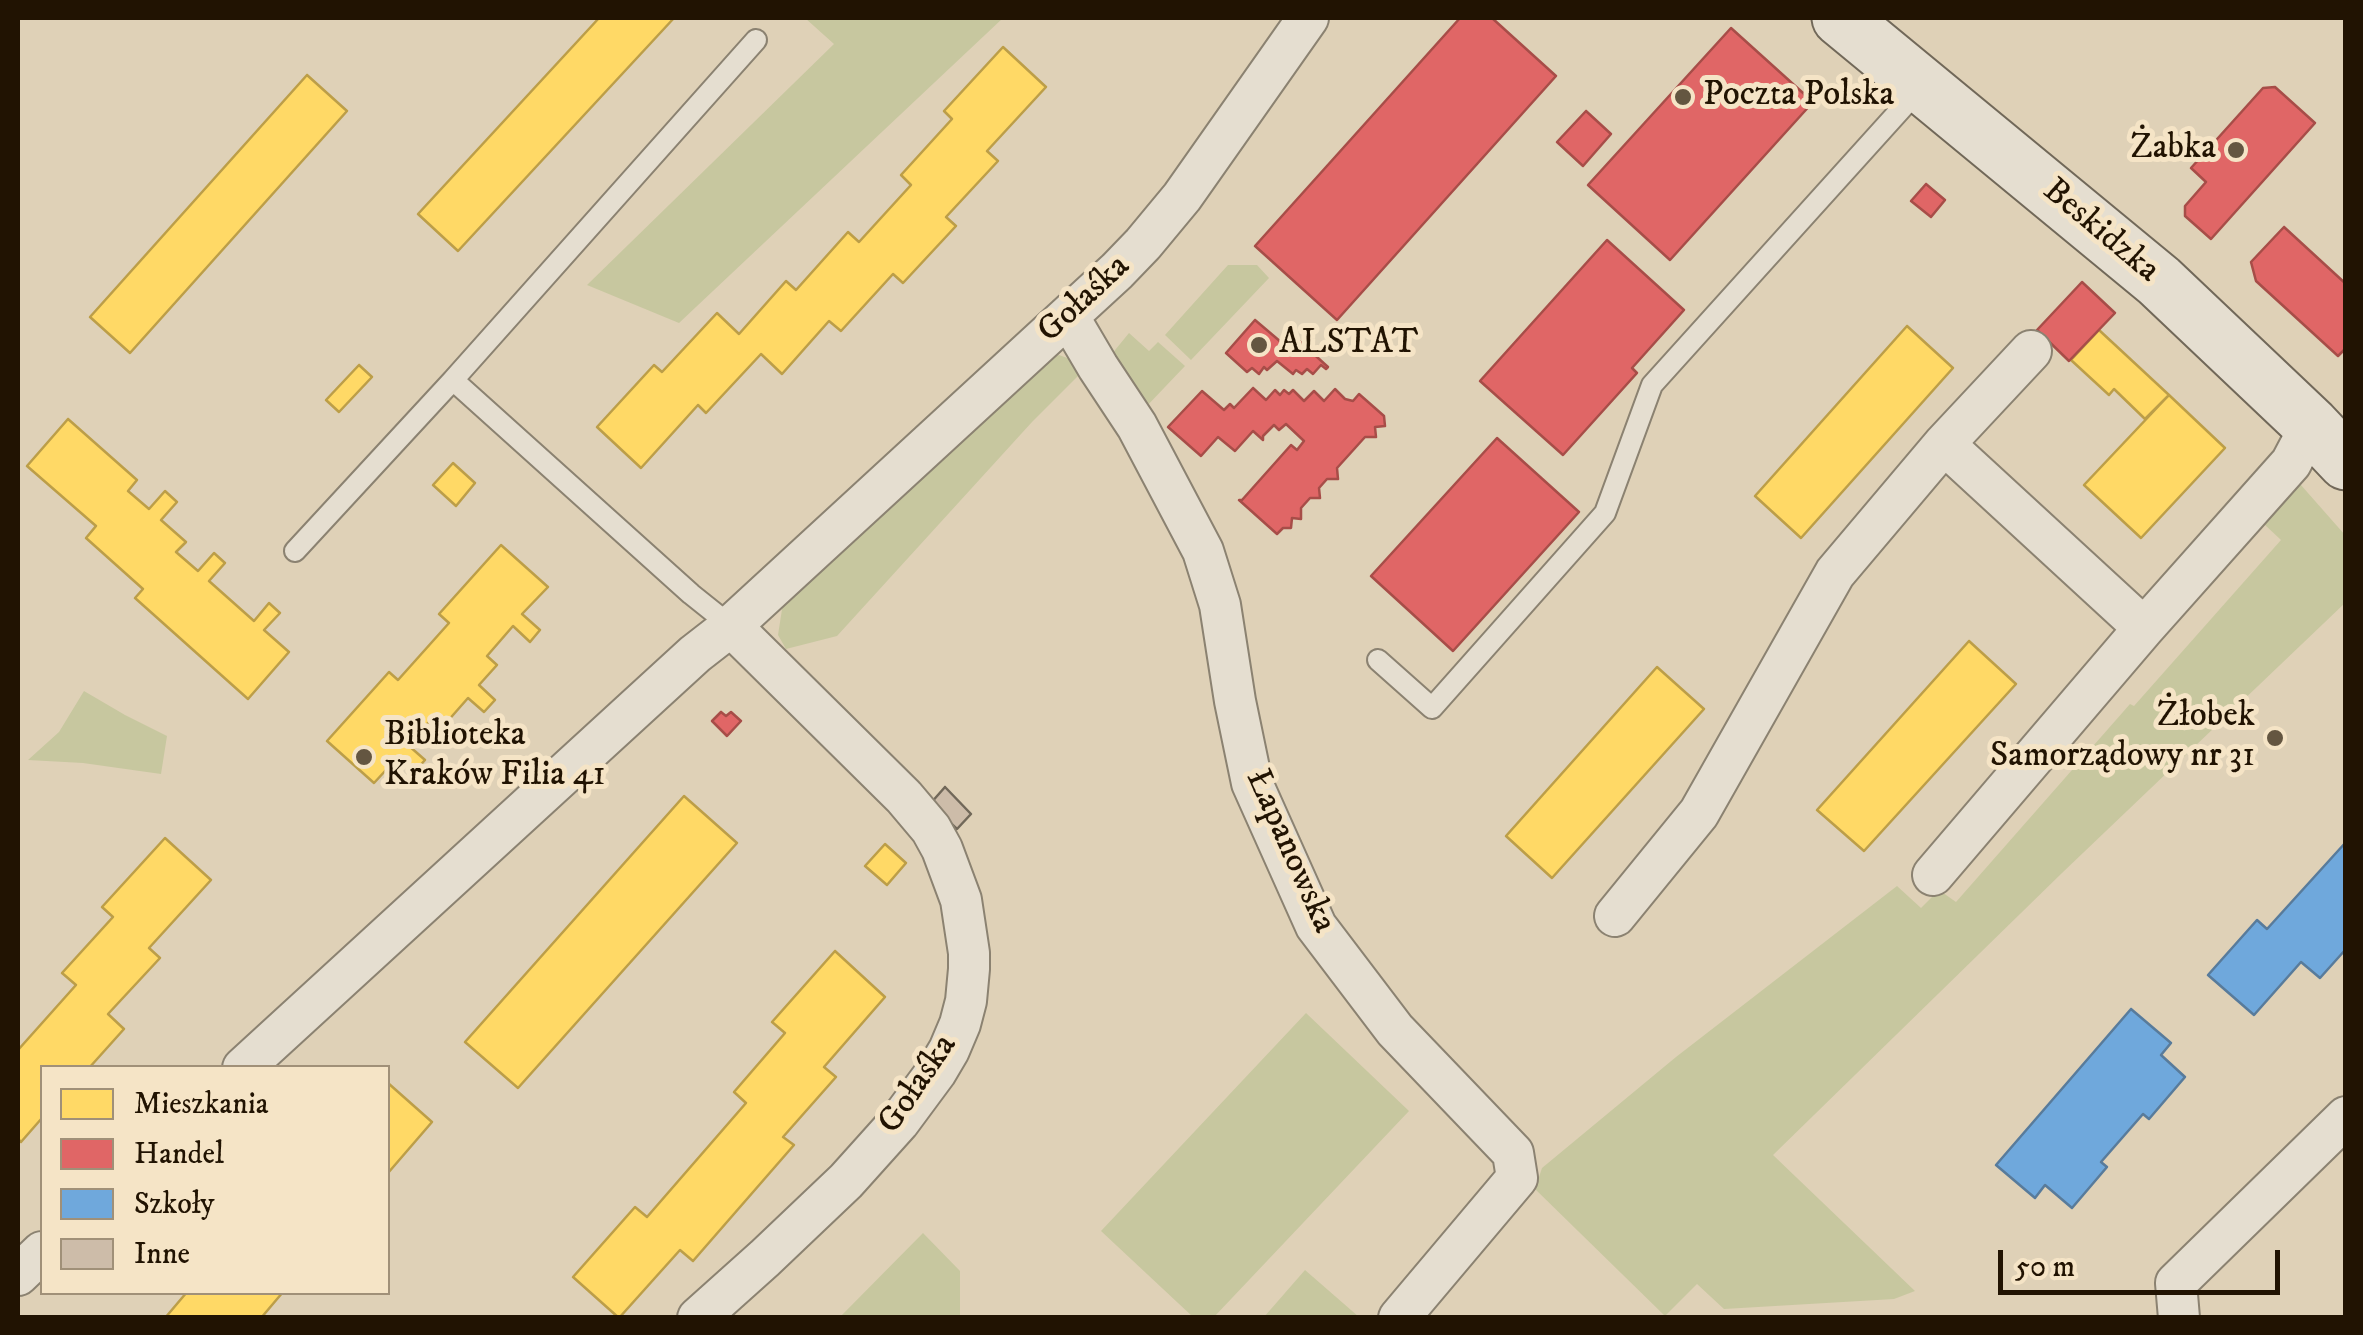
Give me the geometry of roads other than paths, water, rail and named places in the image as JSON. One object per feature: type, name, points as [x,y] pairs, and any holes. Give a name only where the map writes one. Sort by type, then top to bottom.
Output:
[{"type":"street","name":"Gołaśka","points":[[247,1065],[1144,244],[1182,197],[1308,18]]},
{"type":"street","name":"Beskidzka","points":[[1840,18],[2159,281],[2328,443]]},
{"type":"street","name":"Łapanowska","points":[[1068,316],[1137,426],[1203,551],[1220,605],[1252,783],[1316,926],[1396,1030],[1513,1153],[1517,1178],[1399,1318]]},
{"type":"street","points":[[1615,916],[1699,813],[1835,574],[1944,444],[2031,351]]},
{"type":"street","points":[[1933,875],[2144,628],[2291,464],[2328,443]]},
{"type":"street","points":[[1944,444],[2144,628]]},
{"type":"street","name":"Gołaśka","points":[[698,1318],[846,1182],[898,1122],[949,1050],[966,1001],[968,969],[960,900],[931,828],[731,626]]},
{"type":"street","points":[[2179,1318],[2176,1283],[2346,1117]]},
{"type":"street","points":[[18,1275],[40,1254]]},
{"type":"lane","points":[[295,551],[756,40]]},
{"type":"lane","points":[[1378,660],[1432,708],[1605,513],[1652,385],[1922,86]]},
{"type":"lane","points":[[453,380],[690,594],[731,626]]},
{"type":"place","name":"Poczta Polska","points":[[1683,97]]},
{"type":"place","name":"Żabka","points":[[2236,150]]},
{"type":"place","name":"ALSTAT","points":[[1259,345]]},
{"type":"place","name":"Żłobek Samorządowy nr 31","points":[[2275,738]]},
{"type":"place","name":"Biblioteka Kraków Filia 41","points":[[364,757]]}]
